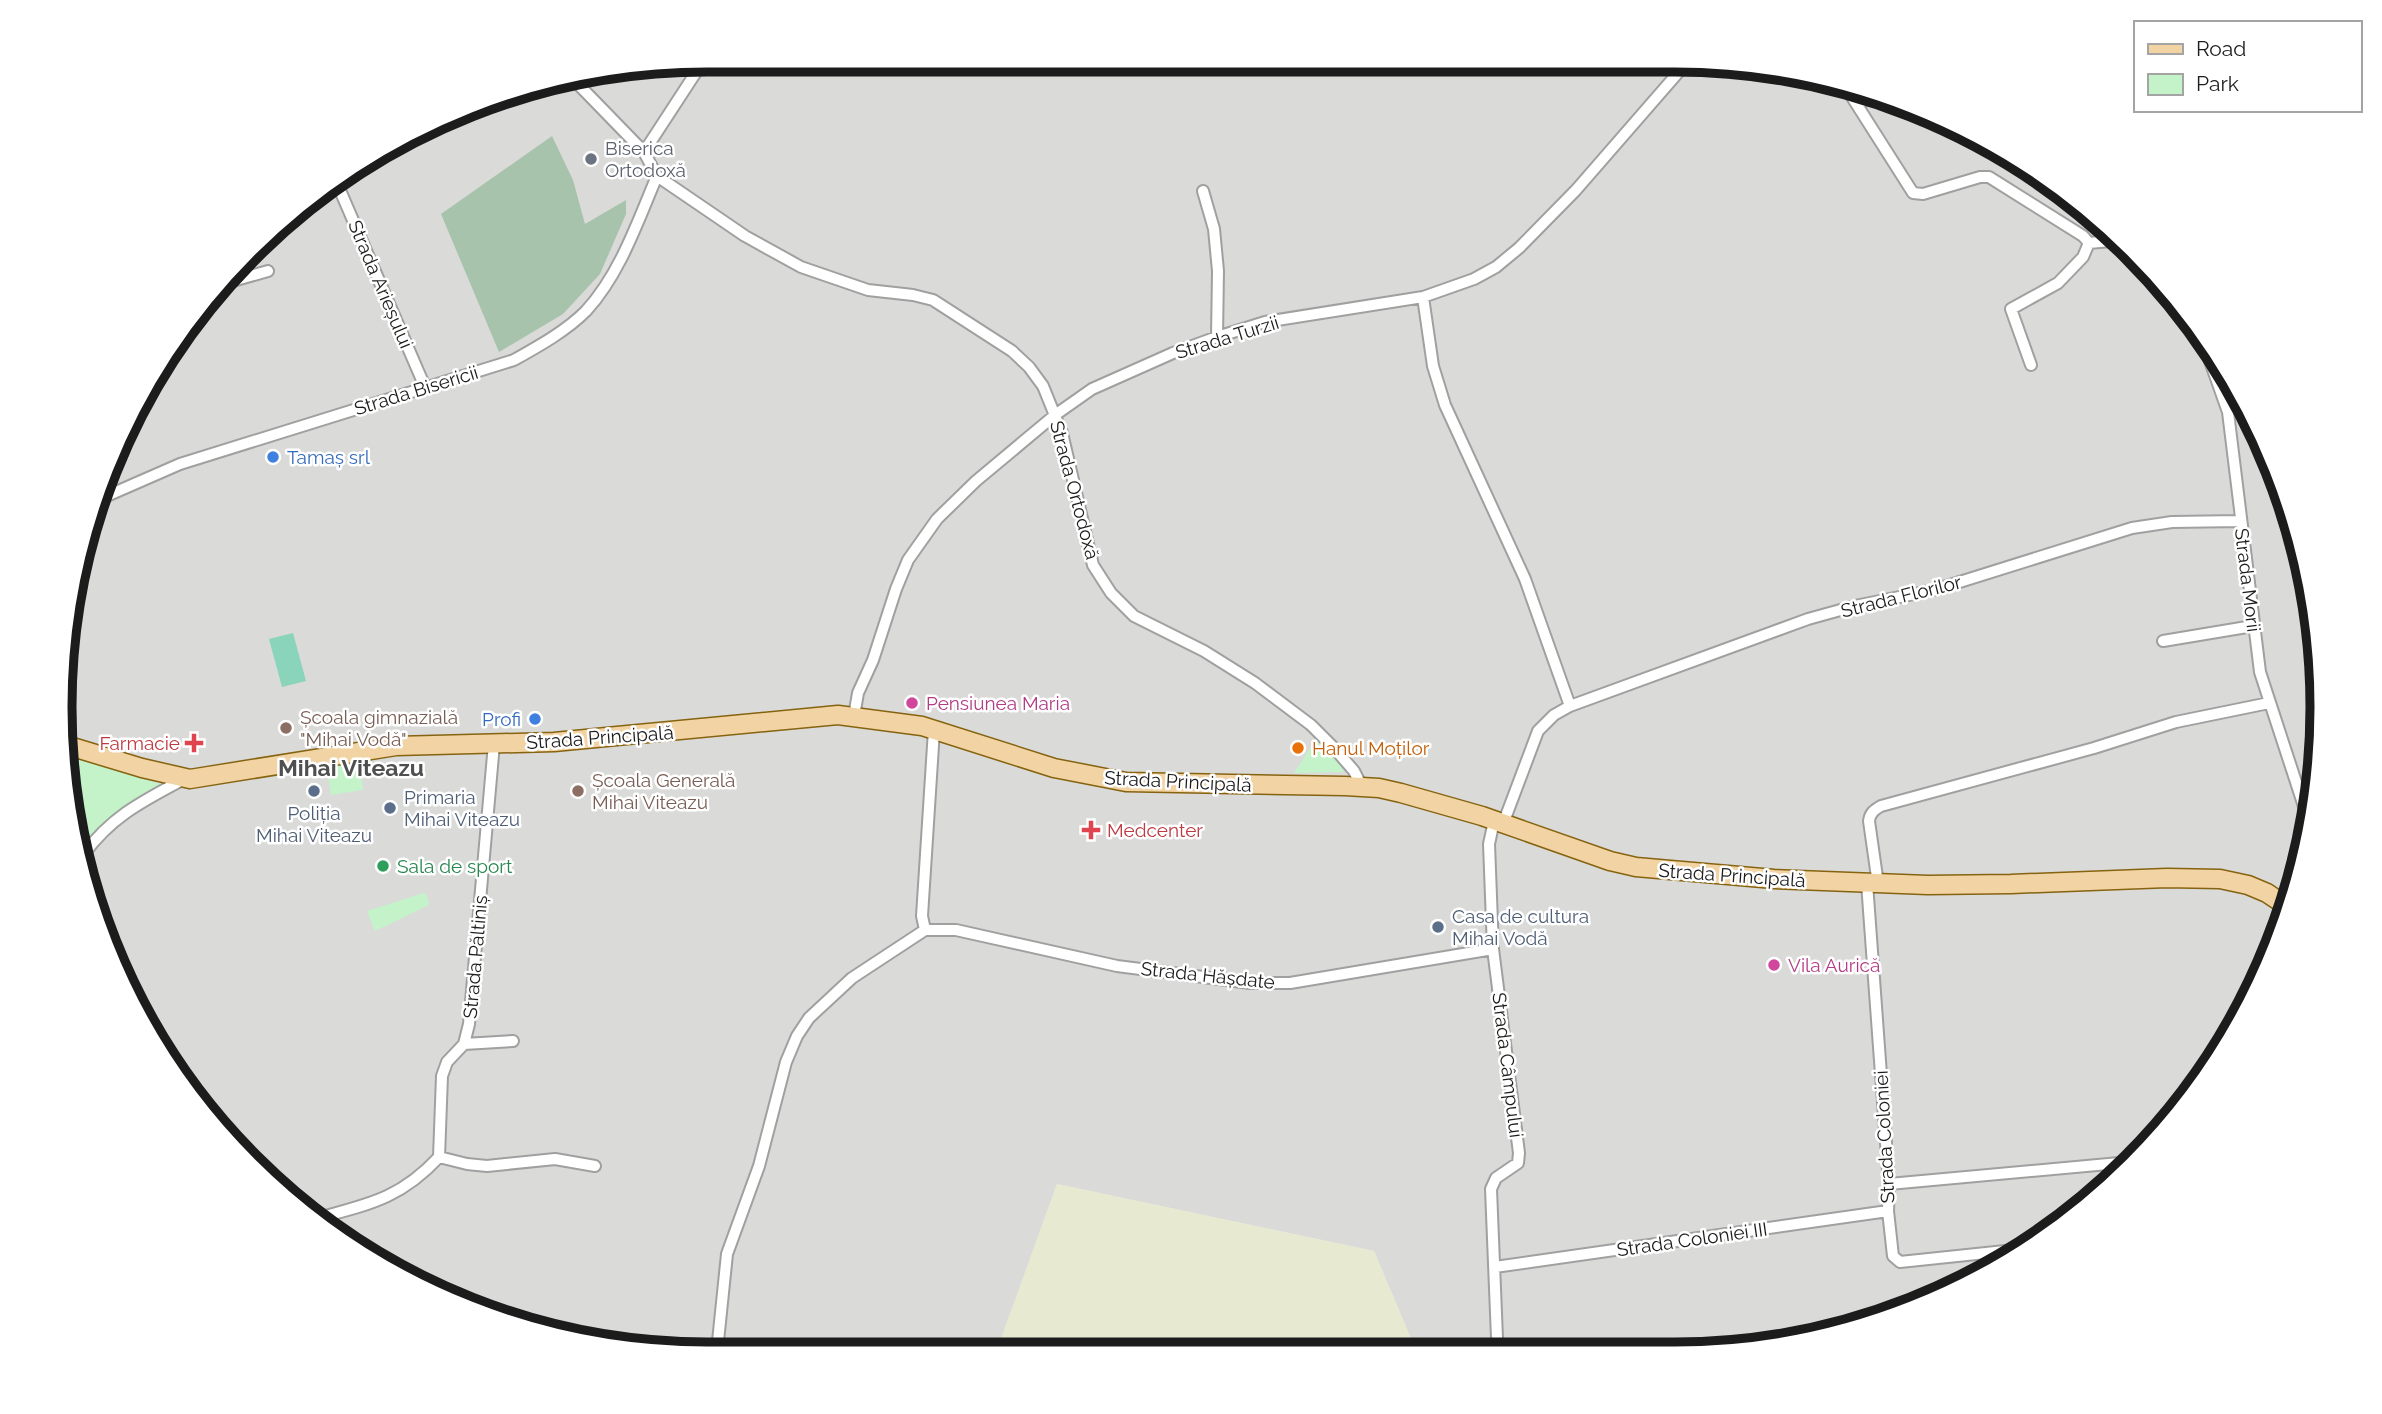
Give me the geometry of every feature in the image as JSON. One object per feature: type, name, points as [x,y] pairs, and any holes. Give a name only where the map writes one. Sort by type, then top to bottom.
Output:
[{"type":"main road","name":"Strada Principală","points":[[73,747],[184,779],[201,779],[293,761],[396,746],[494,744],[854,716],[934,730],[1054,768],[1116,781],[1362,787],[1401,793],[1636,867],[1761,878],[1873,883],[1988,885],[2167,878],[2211,879],[2248,885],[2280,902]]},
{"type":"street","points":[[644,152],[696,72]]},
{"type":"street","name":"Strada Turzii","points":[[854,716],[858,693],[873,660],[908,560],[937,519],[976,481],[1055,415],[1092,389],[1173,353],[1217,337],[1265,322],[1423,297],[1474,279],[1496,267],[1519,248],[1576,190],[1679,72]]},
{"type":"street","name":"Strada Ortodoxă","points":[[579,85],[644,152],[657,176],[744,236],[801,267],[868,290],[933,300],[1012,351],[1029,367],[1043,386],[1055,415],[1062,433],[1093,565],[1111,593],[1135,615],[1255,683],[1301,718],[1335,749],[1354,771],[1362,787]]},
{"type":"street","points":[[1853,97],[1913,193],[1923,194],[1980,177],[1989,177],[2083,236],[2089,243]]},
{"type":"street","points":[[1858,104],[1864,101]]},
{"type":"street","name":"Strada Bisericii","points":[[108,495],[180,464],[514,360],[550,340],[585,312],[602,290],[630,240],[657,176]]},
{"type":"street","name":"Strada Arieșului","points":[[340,189],[425,387]]},
{"type":"street","points":[[1203,191],[1214,229],[1218,271],[1217,337]]},
{"type":"street","points":[[2089,243],[2107,241]]},
{"type":"street","points":[[2031,365],[2011,309],[2058,283],[2083,257],[2089,243]]},
{"type":"street","points":[[237,280],[268,271]]},
{"type":"street","points":[[1423,297],[1433,366],[1446,405],[1525,579],[1570,706]]},
{"type":"street","name":"Strada Morii","points":[[2213,370],[2228,412],[2260,672],[2303,803]]},
{"type":"street","name":"Strada Florilor","points":[[1499,822],[1538,731],[1554,715],[1570,706],[1808,620],[1934,590],[2132,528],[2172,522],[2240,521]]},
{"type":"street","points":[[2163,642],[2253,625]]},
{"type":"street","name":"Strada Coloniei","points":[[2001,1252],[1900,1262],[1893,1256],[1888,1211],[1889,1184],[1869,816],[1881,806],[2094,748],[2176,722],[2269,703]]},
{"type":"street","points":[[718,1342],[727,1254],[759,1166],[786,1062],[797,1036],[809,1018],[852,978],[925,930],[922,916],[934,730]]},
{"type":"street","name":"Strada Păltiniș","points":[[439,1157],[442,1076],[447,1062],[464,1044],[470,1024],[494,744]]},
{"type":"street","points":[[88,849],[106,827],[131,807],[184,779]]},
{"type":"street","name":"Strada Câmpului","points":[[1497,1338],[1491,1189],[1496,1178],[1518,1163],[1520,1153],[1493,949],[1489,844],[1499,822]]},
{"type":"street","name":"Strada Hășdate","points":[[925,930],[956,930],[1117,966],[1251,984],[1290,983],[1493,949]]},
{"type":"street","name":"Strada Păltiniș","points":[[464,1044],[513,1041]]},
{"type":"street","points":[[327,1216],[369,1204],[403,1190],[422,1176],[439,1157],[487,1167],[555,1159],[595,1166]]},
{"type":"street","points":[[1889,1184],[2117,1163]]},
{"type":"street","name":"Strada Coloniei III","points":[[1495,1267],[1888,1211]]},
{"type":"shaded area","points":[[665,73],[1717,73],[1758,77],[1839,93],[1879,105],[1956,137],[2028,179],[2094,229],[2153,288],[2179,320],[2225,389],[2245,426],[2277,503],[2289,543],[2305,624],[2309,665],[2309,749],[2305,790],[2289,871],[2277,911],[2245,988],[2225,1025],[2179,1094],[2153,1126],[2094,1185],[2062,1211],[1993,1257],[1956,1277],[1879,1309],[1799,1330],[1717,1341],[1412,1342],[1374,1251],[1057,1184],[1000,1342],[707,1342],[624,1337],[543,1321],[503,1309],[426,1277],[389,1257],[320,1211],[288,1185],[229,1126],[203,1094],[157,1025],[137,988],[105,911],[93,871],[77,790],[73,749],[73,665],[77,624],[93,543],[105,503],[137,426],[157,389],[203,320],[229,288],[288,229],[320,203],[389,157],[426,137],[503,105],[583,84]]},
{"type":"green space","points":[[552,136],[573,180],[585,224],[626,200],[626,214],[600,274],[563,314],[499,352],[441,214]]},
{"type":"green space","points":[[293,633],[306,681],[282,687],[269,639]]},
{"type":"green space","points":[[1316,739],[1334,753],[1344,772],[1294,773]]},
{"type":"green space","points":[[74,756],[160,784],[112,818],[87,843]]},
{"type":"green space","points":[[358,758],[363,790],[331,795],[326,764]]},
{"type":"green space","points":[[424,893],[429,905],[375,931],[367,911]]},
{"type":"green space","points":[[1057,1184],[1374,1251],[1412,1342],[1000,1342]]},
{"type":"place","name":"Biserica Ortodoxă","points":[[591,159]]},
{"type":"place","name":"Tamaș srl","points":[[273,457]]},
{"type":"place","name":"Pensiunea Maria","points":[[912,703]]},
{"type":"place","name":"Profi","points":[[535,719]]},
{"type":"place","name":"Școala gimnazială \"Mihai Vodă\"","points":[[286,728]]},
{"type":"place","name":"Farmacie","points":[[194,743]]},
{"type":"place","name":"Hanul Moților","points":[[1298,748]]},
{"type":"place","name":"Poliția Mihai Viteazu","points":[[314,791]]},
{"type":"place","name":"Școala Generală Mihai Viteazu","points":[[578,791]]},
{"type":"place","name":"Primaria Mihai Viteazu","points":[[390,808]]},
{"type":"place","name":"Medcenter","points":[[1091,830]]},
{"type":"place","name":"Sala de sport","points":[[383,866]]},
{"type":"place","name":"Casa de cultura Mihai Vodă","points":[[1438,927]]},
{"type":"place","name":"Vila Aurică","points":[[1774,965]]},
{"type":"district","name":"Mihai Viteazu","points":[[351,767]]}]
